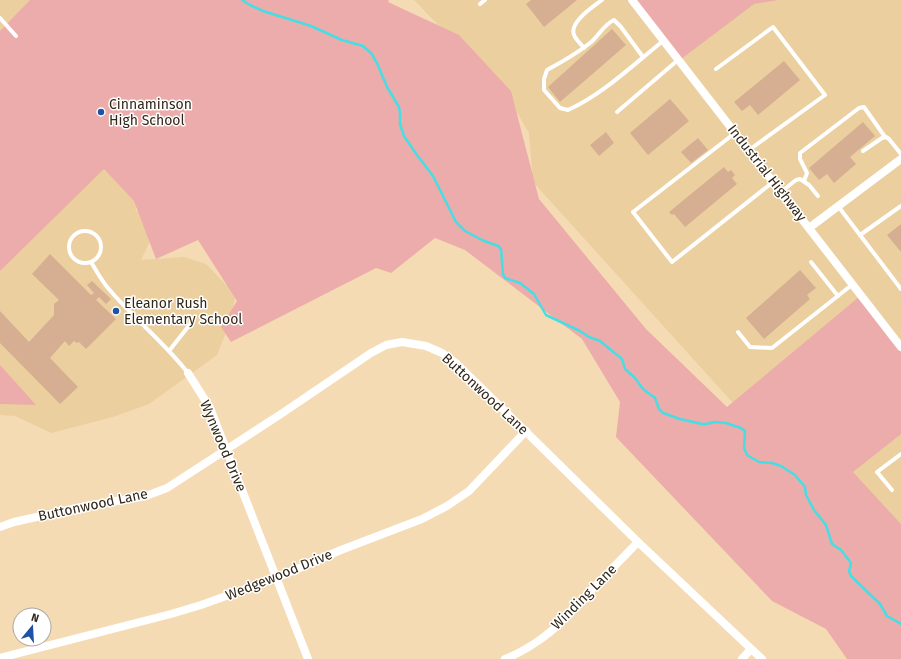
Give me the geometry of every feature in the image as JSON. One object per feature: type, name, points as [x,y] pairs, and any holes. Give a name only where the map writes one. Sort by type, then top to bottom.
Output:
[{"type":"street","name":"Industrial Highway","points":[[632,0],[901,347]]},
{"type":"street","points":[[809,228],[901,159]]},
{"type":"street","name":"Buttonwood Lane","points":[[0,527],[14,522],[79,508],[146,496],[167,488],[281,414],[371,353],[386,345],[402,342],[426,346],[442,353],[457,364],[638,542],[762,659]]},
{"type":"street","name":"Wynwood Drive","points":[[188,373],[210,408],[308,659]]},
{"type":"street","name":"Wedgewood Drive","points":[[0,658],[201,606],[276,578],[341,550],[422,520],[448,506],[469,491],[526,431]]},
{"type":"street","name":"Winding Lane","points":[[505,659],[521,653],[564,620],[638,542]]},
{"type":"street","points":[[742,659],[750,649]]},
{"type":"lane","points":[[480,4],[485,0]]},
{"type":"lane","points":[[584,48],[574,37],[573,32],[578,20],[602,0]]},
{"type":"lane","points":[[0,18],[16,36]]},
{"type":"lane","points":[[643,57],[614,20],[603,27],[592,42],[584,48],[547,70],[544,79],[544,90],[560,108],[568,110],[598,93],[643,57],[664,40]]},
{"type":"lane","points":[[716,68],[773,27],[826,95],[749,150]]},
{"type":"lane","points":[[617,112],[678,59]]},
{"type":"lane","points":[[804,181],[807,173],[800,159],[800,153],[860,108],[864,108],[885,137],[889,139],[901,159]]},
{"type":"lane","points":[[735,133],[633,212],[672,262],[773,182]]},
{"type":"lane","points":[[863,151],[885,137]]},
{"type":"lane","points":[[781,192],[796,180],[800,179],[809,185],[818,196]]},
{"type":"lane","points":[[838,206],[901,289]]},
{"type":"lane","points":[[860,235],[901,206]]},
{"type":"lane","points":[[88,232],[92,233],[100,241],[101,246],[99,255],[91,262],[81,262],[73,256],[70,247],[71,242],[77,234],[88,232]]},
{"type":"lane","name":"Wynwood Drive","points":[[91,262],[107,287],[169,350],[188,373]]},
{"type":"lane","points":[[811,262],[838,296]]},
{"type":"lane","points":[[738,332],[750,347],[772,348],[853,284]]},
{"type":"lane","points":[[169,350],[191,323]]},
{"type":"lane","points":[[892,490],[877,472],[901,454]]},
{"type":"shaded area","points":[[0,0],[109,0],[196,155],[135,209],[142,216],[152,237],[141,260],[184,257],[206,264],[236,295],[228,327],[217,355],[149,404],[113,417],[51,433],[15,416],[0,415]]},
{"type":"shaded area","points":[[30,0],[389,0],[388,2],[459,35],[511,91],[539,199],[646,329],[727,407],[859,297],[901,351],[901,434],[853,472],[901,524],[901,659],[847,659],[826,629],[772,601],[616,437],[620,402],[582,339],[465,250],[435,238],[391,273],[376,268],[231,342],[221,327],[237,301],[198,240],[156,259],[134,201],[104,169],[0,271],[0,31]]},
{"type":"shaded area","points":[[414,0],[901,0],[901,524],[858,478],[770,444],[533,182],[529,133],[508,97]]},
{"type":"shaded area","points":[[627,0],[778,0],[754,4],[676,63]]},
{"type":"shaded area","points":[[0,365],[36,405],[0,404]]},
{"type":"building","points":[[531,0],[577,0],[544,27],[526,4]]},
{"type":"building","points":[[612,29],[626,45],[560,102],[548,87]]},
{"type":"building","points":[[784,61],[800,80],[758,115],[750,105],[742,111],[734,102]]},
{"type":"building","points":[[670,99],[689,121],[648,155],[630,133]]},
{"type":"building","points":[[863,122],[875,136],[850,157],[856,164],[834,183],[827,174],[819,180],[809,168]]},
{"type":"building","points":[[606,132],[614,143],[599,156],[590,145]]},
{"type":"building","points":[[698,138],[708,150],[691,163],[681,152]]},
{"type":"building","points":[[724,167],[728,172],[731,170],[735,175],[732,178],[737,184],[685,227],[674,214],[672,215],[669,212]]},
{"type":"building","points":[[901,224],[901,252],[887,235]]},
{"type":"building","points":[[50,254],[91,295],[94,293],[87,285],[92,281],[111,299],[106,304],[99,297],[96,300],[116,319],[86,349],[79,342],[77,343],[74,341],[69,346],[65,341],[50,358],[78,387],[60,404],[0,343],[0,311],[29,342],[54,315],[54,304],[59,300],[32,274]]},
{"type":"building","points":[[800,270],[816,288],[807,295],[810,299],[764,339],[746,318]]},
{"type":"waterway","points":[[242,0],[263,11],[311,26],[342,40],[363,46],[371,53],[387,87],[399,107],[400,124],[404,136],[433,176],[456,222],[465,231],[498,246],[501,249],[503,274],[505,278],[520,283],[534,294],[546,315],[600,341],[622,359],[625,369],[635,378],[643,389],[655,398],[659,409],[663,413],[702,424],[715,422],[726,423],[741,428],[745,431],[744,448],[747,455],[759,462],[772,463],[781,466],[795,475],[805,487],[806,495],[814,510],[826,525],[832,544],[841,550],[851,563],[849,571],[851,576],[880,604],[887,616],[901,624]]},
{"type":"place","name":"Cinnaminson High School","points":[[101,112]]},
{"type":"place","name":"Eleanor Rush Elementary School","points":[[116,311]]}]
